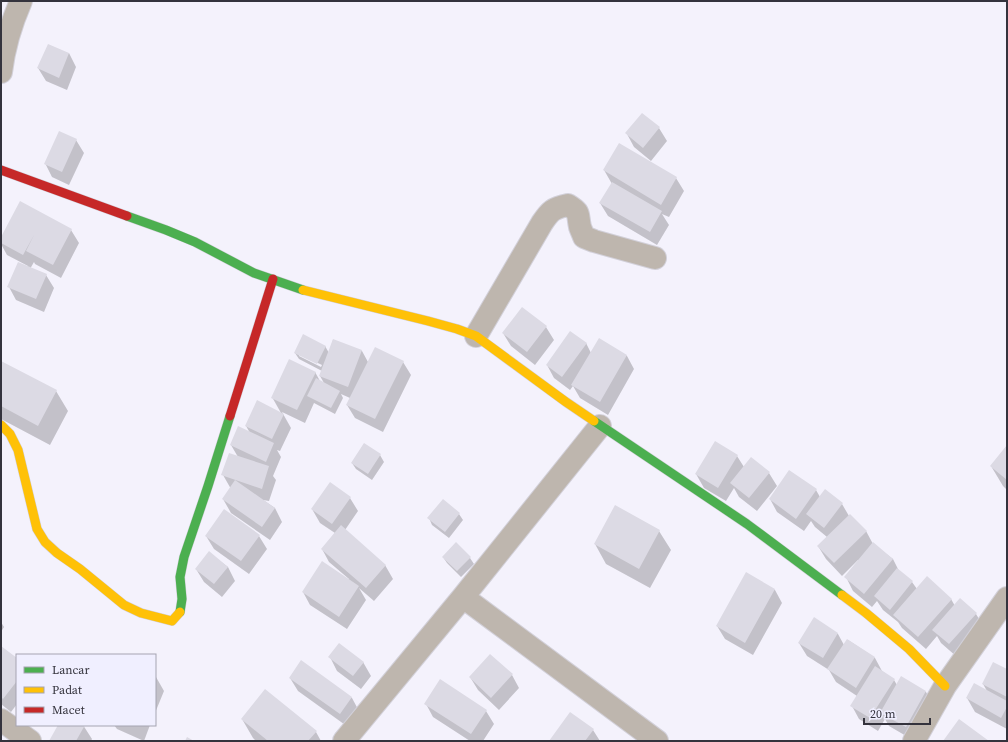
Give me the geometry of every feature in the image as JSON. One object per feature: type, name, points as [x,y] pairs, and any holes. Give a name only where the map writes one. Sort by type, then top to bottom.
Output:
[{"type":"street","points":[[1,72],[4,51],[13,18],[20,1]]},
{"type":"street","points":[[1,170],[166,230],[194,242],[254,273],[306,291],[428,321],[476,336],[600,426],[747,524],[866,613],[909,649],[945,686]]},
{"type":"street","points":[[476,336],[542,223],[549,213],[558,207],[568,205],[576,210],[579,217],[580,228],[584,237],[656,258]]},
{"type":"street","points":[[1,425],[10,434],[18,450],[38,529],[45,542],[124,605],[141,613],[172,621],[180,613],[182,599],[180,577],[184,557],[208,486],[273,279]]},
{"type":"street","points":[[344,741],[463,597],[600,426]]},
{"type":"street","points":[[463,597],[657,741]]},
{"type":"street","points":[[914,741],[945,686],[1007,598]]},
{"type":"street","points":[[1,720],[30,741]]},
{"type":"building","points":[[48,44],[69,53],[59,78],[37,68]]},
{"type":"building","points":[[642,113],[660,127],[643,148],[625,133]]},
{"type":"building","points":[[59,131],[77,139],[62,172],[44,164]]},
{"type":"building","points":[[619,143],[677,177],[661,205],[603,170]]},
{"type":"building","points":[[612,182],[662,211],[650,232],[599,203]]},
{"type":"building","points":[[20,201],[72,229],[53,265],[26,251],[34,235],[23,255],[1,243],[1,237]]},
{"type":"building","points":[[18,262],[47,274],[36,299],[7,287]]},
{"type":"building","points":[[522,307],[547,326],[527,352],[502,333]]},
{"type":"building","points":[[570,331],[587,343],[562,377],[546,365]]},
{"type":"building","points":[[303,334],[326,346],[317,364],[294,353]]},
{"type":"building","points":[[599,338],[627,355],[600,402],[571,385]]},
{"type":"building","points":[[333,339],[362,350],[348,387],[319,376]]},
{"type":"building","points":[[375,347],[404,361],[375,419],[346,405]]},
{"type":"building","points":[[289,359],[316,372],[297,410],[271,398]]},
{"type":"building","points":[[1,361],[57,390],[38,426],[1,406]]},
{"type":"building","points":[[316,378],[340,391],[331,408],[307,396]]},
{"type":"building","points":[[257,400],[284,414],[272,439],[245,426]]},
{"type":"building","points":[[238,426],[274,443],[266,462],[230,445]]},
{"type":"building","points":[[715,441],[738,455],[718,488],[695,474]]},
{"type":"building","points":[[364,443],[381,454],[368,474],[351,463]]},
{"type":"building","points":[[1007,445],[1007,480],[990,466]]},
{"type":"building","points":[[229,453],[269,466],[262,489],[221,475]]},
{"type":"building","points":[[751,457],[770,472],[749,498],[730,483]]},
{"type":"building","points":[[789,470],[817,489],[796,519],[769,499]]},
{"type":"building","points":[[235,480],[275,508],[262,527],[222,499]]},
{"type":"building","points":[[330,482],[351,497],[332,524],[311,509]]},
{"type":"building","points":[[825,489],[843,503],[824,528],[806,514]]},
{"type":"building","points":[[443,499],[460,513],[445,532],[427,518]]},
{"type":"building","points":[[615,505],[660,530],[639,569],[594,544]]},
{"type":"building","points":[[224,509],[260,535],[241,561],[205,536]]},
{"type":"building","points":[[850,514],[867,531],[834,563],[817,546]]},
{"type":"building","points":[[341,525],[386,565],[366,588],[321,549]]},
{"type":"building","points":[[456,542],[471,557],[457,571],[442,557]]},
{"type":"building","points":[[873,542],[893,559],[864,594],[844,577]]},
{"type":"building","points":[[209,551],[228,567],[214,584],[195,569]]},
{"type":"building","points":[[322,561],[359,586],[339,617],[302,592]]},
{"type":"building","points":[[897,568],[913,581],[890,610],[874,596]]},
{"type":"building","points":[[746,572],[775,589],[745,643],[716,626]]},
{"type":"building","points":[[927,576],[952,599],[918,637],[893,615]]},
{"type":"building","points":[[960,598],[977,613],[949,644],[932,630]]},
{"type":"building","points":[[814,617],[838,633],[823,658],[798,643]]},
{"type":"building","points":[[847,639],[875,657],[856,688],[827,669]]},
{"type":"building","points":[[339,643],[364,662],[353,676],[328,657]]},
{"type":"building","points":[[1,646],[16,657],[16,682],[3,699],[1,697]]},
{"type":"building","points":[[490,654],[513,674],[491,698],[469,677]]},
{"type":"building","points":[[301,660],[352,697],[340,714],[289,678]]},
{"type":"building","points":[[993,662],[1007,669],[1007,697],[982,684]]},
{"type":"building","points":[[875,666],[895,679],[870,718],[850,706]]},
{"type":"building","points":[[901,676],[926,691],[906,727],[880,713]]},
{"type":"building","points":[[440,679],[487,710],[471,734],[424,704]]},
{"type":"building","points":[[974,683],[1007,701],[1007,707],[1001,718],[966,698]]},
{"type":"building","points":[[265,689],[317,731],[308,741],[268,741],[241,719]]},
{"type":"building","points":[[570,712],[594,729],[585,741],[549,741]]},
{"type":"building","points":[[959,719],[989,741],[943,741]]},
{"type":"building","points":[[57,726],[84,726],[76,741],[49,741]]},
{"type":"building","points":[[187,737],[194,741],[185,741]]},
{"type":"traffic: fast","points":[[127,216],[195,242],[254,273],[303,290]]},
{"type":"traffic: fast","points":[[180,612],[182,599],[180,577],[184,557],[230,416]]},
{"type":"traffic: fast","points":[[594,421],[747,524],[842,595]]},
{"type":"traffic: slow","points":[[303,290],[428,321],[476,336],[594,421]]},
{"type":"traffic: slow","points":[[1,425],[10,434],[18,450],[37,529],[45,542],[124,605],[141,613],[172,621],[180,612]]},
{"type":"traffic: slow","points":[[842,595],[909,649],[945,686]]},
{"type":"traffic: jam","points":[[1,170],[127,216]]},
{"type":"traffic: jam","points":[[230,416],[273,279]]}]
